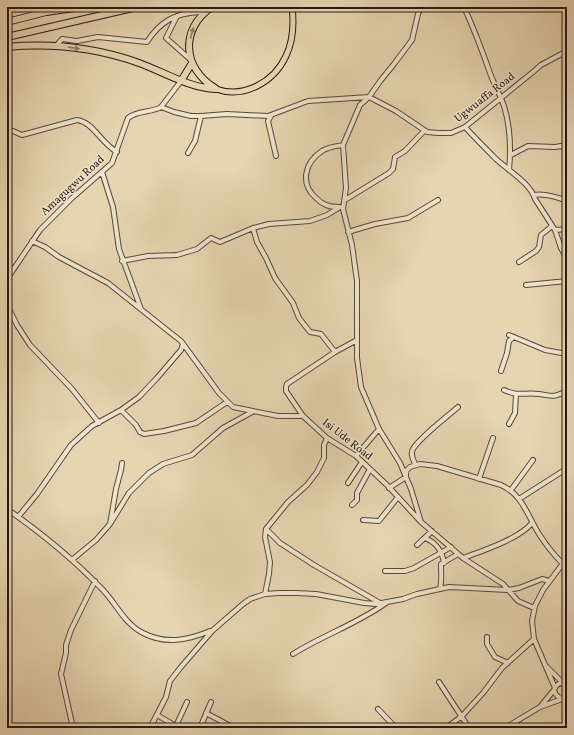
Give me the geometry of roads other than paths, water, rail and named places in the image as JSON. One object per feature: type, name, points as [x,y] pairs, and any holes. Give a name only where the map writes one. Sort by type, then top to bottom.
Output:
[{"type":"highway","points":[[46,12],[58,7]]},
{"type":"highway","points":[[7,22],[46,12],[81,7]]},
{"type":"highway","points":[[7,37],[137,7]]},
{"type":"highway","points":[[212,7],[199,18],[194,27],[190,37],[190,47],[194,69],[204,81],[216,89]]},
{"type":"highway","points":[[7,46],[56,46],[87,50],[138,62],[181,80],[210,89],[216,89]]},
{"type":"highway","points":[[181,80],[192,61]]},
{"type":"main road","points":[[216,89],[227,92],[243,92],[260,85],[275,72],[286,56],[289,47],[292,34],[292,7]]},
{"type":"street","points":[[122,261],[148,256],[177,255],[197,249],[211,238],[220,242],[253,228],[269,224],[310,221],[326,215],[342,206],[345,200],[346,188],[343,145],[360,105],[369,97],[412,40],[421,7]]},
{"type":"street","points":[[464,7],[477,36],[505,112],[511,156],[508,170]]},
{"type":"street","points":[[56,46],[62,39],[77,41],[98,37],[147,42],[153,32],[163,22],[177,16],[200,12]]},
{"type":"street","points":[[177,16],[166,38],[192,61]]},
{"type":"street","name":"Ugwuaffa Road","points":[[369,97],[403,116],[424,131],[438,134],[451,133],[465,127],[541,65],[567,51]]},
{"type":"street","points":[[181,80],[161,107],[174,112],[201,116],[227,114],[271,116],[308,101],[369,97]]},
{"type":"street","name":"Amagugwu Road","points":[[7,279],[40,230],[67,203],[112,163],[128,118],[132,115],[161,107]]},
{"type":"street","points":[[188,153],[195,141],[201,116]]},
{"type":"street","points":[[271,116],[268,121],[276,156]]},
{"type":"street","points":[[7,131],[13,131],[22,135],[81,120],[89,125],[106,145],[117,152]]},
{"type":"street","points":[[465,127],[534,195],[553,228],[567,259]]},
{"type":"street","points":[[345,200],[389,173],[393,169],[395,157],[405,151],[424,131]]},
{"type":"street","points":[[342,206],[328,207],[320,202],[312,195],[305,178],[309,166],[318,154],[332,147],[343,145]]},
{"type":"street","points":[[511,156],[528,146],[555,148],[565,146],[567,152]]},
{"type":"street","points":[[102,172],[113,207],[122,261],[141,310]]},
{"type":"street","points":[[534,195],[548,195],[567,201]]},
{"type":"street","points":[[348,232],[375,224],[408,218],[438,200]]},
{"type":"street","points":[[342,206],[352,245],[357,281],[357,358],[361,387],[378,428],[400,463],[421,522]]},
{"type":"street","points":[[253,228],[257,242],[275,278],[293,303],[299,318],[310,332],[321,334],[335,352],[357,340]]},
{"type":"street","points":[[519,262],[536,251],[539,247],[541,235],[553,228],[567,229]]},
{"type":"street","points":[[32,241],[45,247],[60,258],[108,283],[172,334],[183,344],[227,402],[236,409],[278,416],[303,416]]},
{"type":"street","points":[[7,264],[13,270]]},
{"type":"street","points":[[526,285],[567,281]]},
{"type":"street","points":[[7,305],[16,325],[30,345],[72,390],[99,423]]},
{"type":"street","points":[[509,336],[545,350],[567,354]]},
{"type":"street","points":[[501,371],[507,353],[508,341],[514,337]]},
{"type":"street","points":[[18,517],[37,494],[71,445],[92,426],[121,410],[138,397],[181,350],[183,344]]},
{"type":"street","name":"Isi Ude Road","points":[[335,352],[290,382],[286,387],[286,391],[303,416],[327,438],[356,456],[421,522],[458,554],[503,584],[518,600],[534,608]]},
{"type":"street","points":[[504,390],[516,394],[538,394],[549,396],[558,395],[567,391]]},
{"type":"street","points":[[509,424],[515,413],[516,394]]},
{"type":"street","points":[[121,410],[136,424],[141,433],[144,434],[164,431],[196,422],[227,402]]},
{"type":"street","points":[[415,464],[412,457],[412,450],[420,440],[458,407]]},
{"type":"street","points":[[73,559],[96,540],[110,524],[129,493],[149,473],[163,464],[192,455],[223,428],[252,411]]},
{"type":"street","points":[[356,456],[378,428]]},
{"type":"street","points":[[265,594],[270,562],[265,537],[266,529],[288,502],[314,476],[324,458],[324,445],[327,438]]},
{"type":"street","points":[[479,479],[492,438]]},
{"type":"street","points":[[511,490],[533,460]]},
{"type":"street","points":[[348,483],[362,462]]},
{"type":"street","points":[[110,524],[122,463]]},
{"type":"street","points":[[400,463],[410,467]]},
{"type":"street","points":[[406,477],[406,471],[415,464],[437,466],[511,490],[519,499],[532,523],[550,549],[563,564]]},
{"type":"street","points":[[519,499],[563,471],[567,466]]},
{"type":"street","points":[[352,505],[357,500],[357,493],[370,469]]},
{"type":"street","points":[[389,488],[406,477]]},
{"type":"street","points":[[363,520],[379,521],[398,498]]},
{"type":"street","points":[[7,509],[73,559],[105,591],[127,622],[143,633],[154,637],[181,640],[212,631]]},
{"type":"street","points":[[463,558],[508,539],[526,529],[532,523]]},
{"type":"street","points":[[266,529],[280,543],[309,562],[381,603]]},
{"type":"street","points":[[416,545],[432,531]]},
{"type":"street","points":[[425,538],[431,540],[442,552],[444,563]]},
{"type":"street","points":[[386,571],[405,571],[414,568],[451,547]]},
{"type":"street","points":[[440,589],[442,581],[440,573],[442,564],[458,554]]},
{"type":"street","points":[[565,697],[557,696],[547,667],[534,639],[532,621],[534,608],[549,581],[567,558]]},
{"type":"street","points":[[150,728],[168,693],[170,681],[189,656],[212,631],[242,604],[265,594],[296,593],[329,596],[364,603],[381,603],[440,589],[456,587],[508,590],[519,588],[542,579],[549,581]]},
{"type":"street","points":[[73,728],[62,674],[66,645],[71,630],[95,581]]},
{"type":"street","points":[[293,654],[307,645],[371,614],[388,602]]},
{"type":"street","points":[[486,637],[495,657],[508,662]]},
{"type":"street","points":[[446,728],[462,716],[508,662],[534,639]]},
{"type":"street","points":[[547,667],[552,670],[565,684]]},
{"type":"street","points":[[439,682],[462,716],[468,728]]},
{"type":"street","points":[[540,707],[558,684],[565,684]]},
{"type":"street","points":[[505,728],[540,707],[565,697]]},
{"type":"street","points":[[157,715],[175,727],[187,702]]},
{"type":"street","points":[[200,728],[211,702]]},
{"type":"street","points":[[378,709],[396,728]]},
{"type":"street","points":[[206,713],[234,728],[255,726],[265,728]]}]
